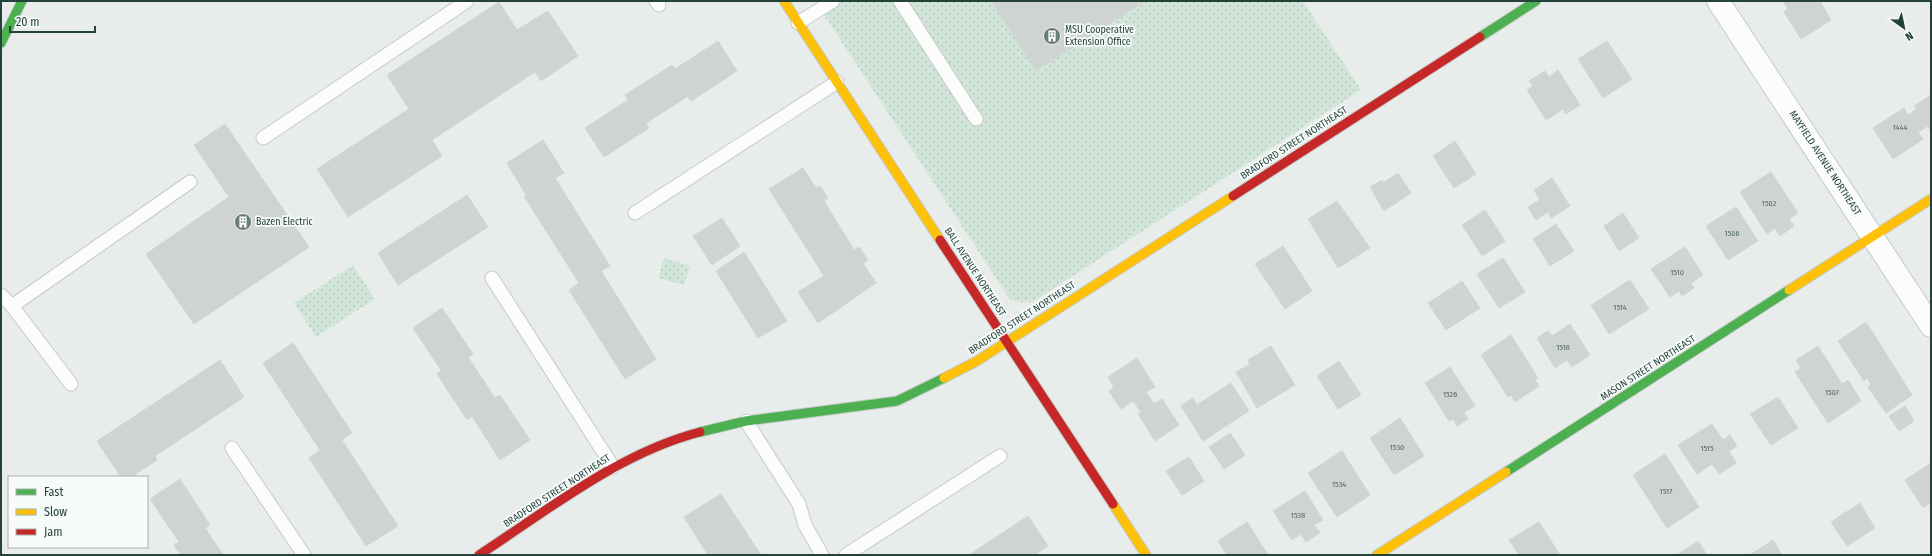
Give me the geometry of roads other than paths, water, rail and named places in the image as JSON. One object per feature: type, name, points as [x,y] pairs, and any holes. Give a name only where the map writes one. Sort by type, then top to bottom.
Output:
[{"type":"street","points":[[1,43],[22,1]]},
{"type":"street","name":"BALL AVENUE NORTHEAST","points":[[784,1],[1008,341],[1146,555]]},
{"type":"street","name":"BRADFORD STREET NORTHEAST","points":[[479,555],[613,467],[678,438],[746,421],[897,401],[976,361],[1536,1]]},
{"type":"street","name":"MAYFIELD AVENUE NORTHEAST","points":[[1718,1],[1931,326]]},
{"type":"street","name":"MASON STREET NORTHEAST","points":[[1377,555],[1931,199]]},
{"type":"lane","points":[[263,138],[467,1]]},
{"type":"lane","points":[[798,23],[833,1]]},
{"type":"lane","points":[[900,1],[976,119]]},
{"type":"lane","points":[[635,213],[837,82]]},
{"type":"lane","points":[[12,306],[190,182]]},
{"type":"lane","points":[[492,278],[613,467]]},
{"type":"lane","points":[[1,295],[12,306],[71,384]]},
{"type":"lane","points":[[746,421],[799,504],[805,525],[822,555]]},
{"type":"lane","points":[[232,448],[304,555]]},
{"type":"lane","points":[[846,555],[1000,456]]},
{"type":"place","name":"MSU Cooperative Extension Office","points":[[1052,36]]},
{"type":"place","name":"Bazen Electric","points":[[243,222]]}]
